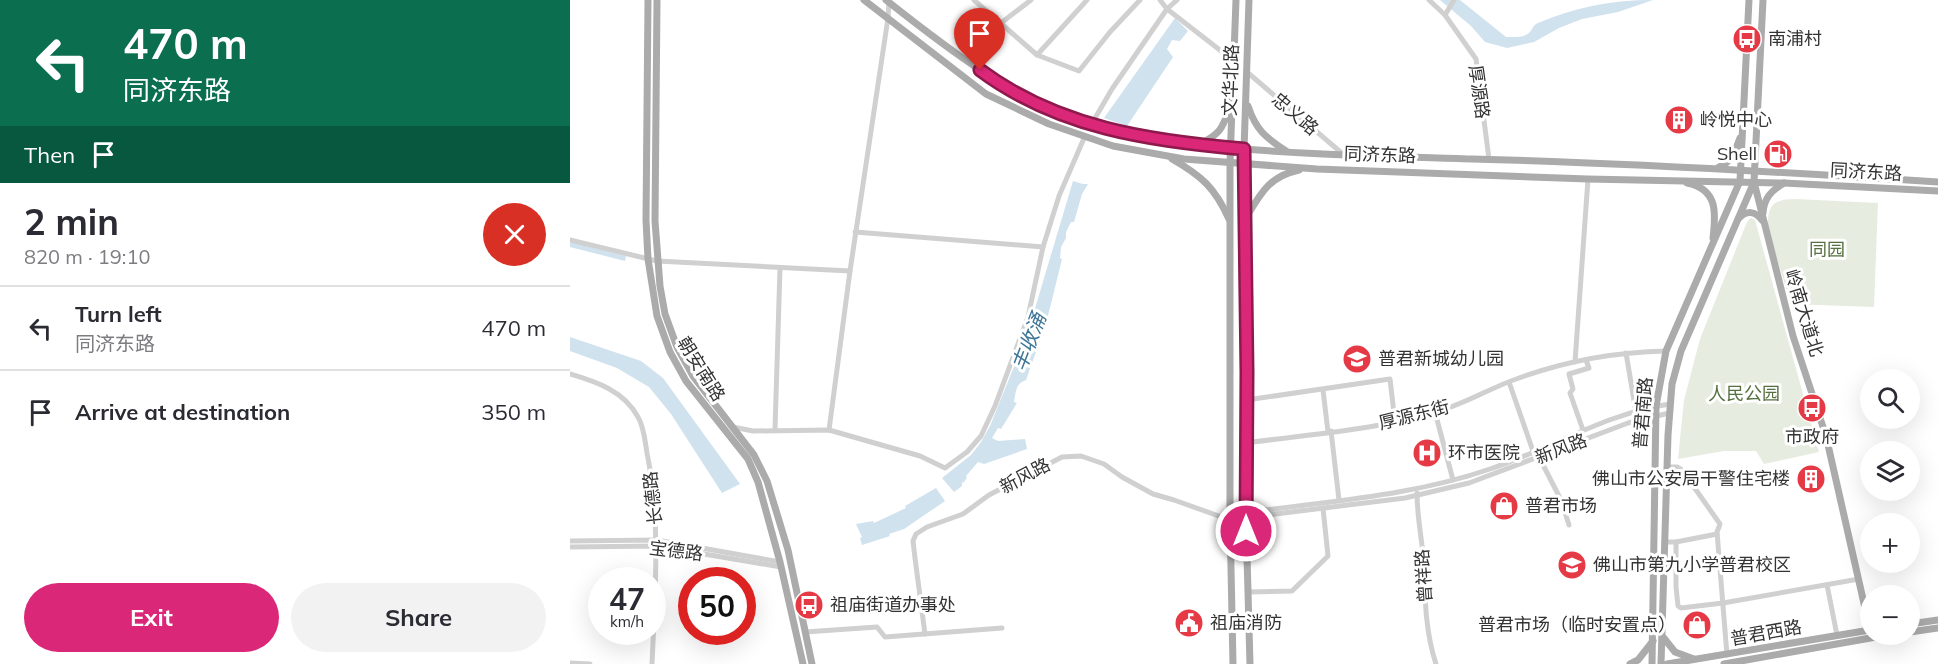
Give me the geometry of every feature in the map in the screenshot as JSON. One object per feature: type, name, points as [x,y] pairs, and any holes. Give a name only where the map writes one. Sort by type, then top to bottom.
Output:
[{"type":"main road","name":"朝安南路","points":[[648,0],[646,220],[648,259],[657,316],[670,352],[686,381],[748,459],[758,482],[781,565],[803,664]]},
{"type":"main road","name":"朝安南路","points":[[657,0],[655,210],[657,261],[665,314],[677,347],[693,376],[754,455],[767,481],[788,550],[812,664]]},
{"type":"main road","name":"同济东路","points":[[864,0],[986,94],[1049,124],[1113,146],[1165,155],[1306,168],[1588,179],[1740,181],[1938,191]]},
{"type":"main road","name":"文华北路","points":[[1233,664],[1230,520],[1230,148],[1236,0]]},
{"type":"main road","name":"文华北路","points":[[1249,0],[1244,221],[1247,400],[1246,531],[1250,664]]},
{"type":"main road","points":[[1750,0],[1755,7],[1759,6],[1763,0]]},
{"type":"main road","points":[[1740,181],[1750,0]]},
{"type":"main road","name":"岭南大道北","points":[[1763,0],[1754,182],[1793,336],[1826,436],[1860,585]]},
{"type":"main road","name":"同济东路","points":[[888,1],[995,81],[1055,112],[1114,132],[1200,145],[1288,152],[1714,168],[1938,182]]},
{"type":"main road","points":[[1200,145],[1216,136],[1223,126],[1232,100]]},
{"type":"main road","points":[[1246,101],[1254,124],[1267,139],[1288,152]]},
{"type":"main road","points":[[1714,168],[1726,164],[1734,155],[1743,130]]},
{"type":"main road","points":[[1165,155],[1209,184],[1220,198],[1230,222]]},
{"type":"main road","points":[[1244,221],[1263,190],[1282,174],[1306,168]]},
{"type":"main road","points":[[1670,180],[1692,184],[1706,190],[1714,211],[1712,246]]},
{"type":"main road","name":"普君南路","points":[[1652,664],[1656,406],[1666,351],[1740,181]]},
{"type":"main road","name":"普君南路","points":[[1661,664],[1669,413],[1675,368],[1754,182]]},
{"type":"main road","points":[[1763,222],[1764,207],[1770,192],[1784,183]]},
{"type":"main road","points":[[1736,222],[1743,214],[1751,212],[1763,222]]},
{"type":"main road","points":[[1920,623],[1938,620]]},
{"type":"main road","points":[[1920,631],[1938,628]]},
{"type":"main road","name":"普君西路","points":[[1667,664],[1860,632]]},
{"type":"main road","points":[[1662,636],[1675,652],[1697,660]]},
{"type":"main road","name":"普君西路","points":[[1724,664],[1860,640]]},
{"type":"main road","points":[[1630,664],[1638,660],[1653,641]]},
{"type":"street","points":[[974,0],[1037,55],[1079,71],[1110,32],[1140,0]]},
{"type":"street","points":[[1001,23],[1031,0]]},
{"type":"street","points":[[1037,55],[1087,0]]},
{"type":"street","points":[[1160,0],[1169,10],[1234,61]]},
{"type":"street","points":[[1091,125],[1112,89],[1177,0]]},
{"type":"street","name":"厚源路","points":[[1429,0],[1445,15],[1476,59],[1489,159]]},
{"type":"street","points":[[1445,15],[1454,0]]},
{"type":"street","points":[[829,430],[855,232],[888,18],[888,1]]},
{"type":"street","name":"忠义路","points":[[1246,72],[1344,155]]},
{"type":"street","points":[[731,426],[753,430],[829,430],[920,456],[945,468],[968,452],[981,436],[1015,353],[1028,317],[1043,247],[1059,196],[1085,136]]},
{"type":"street","points":[[1588,179],[1575,362],[1626,353],[1666,351]]},
{"type":"street","points":[[855,232],[1043,247]]},
{"type":"street","points":[[570,240],[657,261],[850,272]]},
{"type":"street","points":[[775,429],[780,268]]},
{"type":"street","points":[[1626,353],[1636,412]]},
{"type":"street","points":[[1583,430],[1570,393],[1573,389],[1569,374],[1589,368],[1586,360]]},
{"type":"street","name":"厚源东街","points":[[1246,443],[1395,422],[1435,412],[1509,382],[1575,362]]},
{"type":"street","name":"长德路","points":[[570,374],[598,382],[615,391],[638,417],[650,465],[657,543],[652,664]]},
{"type":"street","points":[[1247,400],[1390,379],[1395,422]]},
{"type":"street","points":[[1509,382],[1533,452],[1561,500],[1569,525]]},
{"type":"street","points":[[1323,390],[1339,500]]},
{"type":"street","name":"新风路","points":[[1246,504],[1267,510],[1417,488],[1452,480],[1491,469],[1583,430],[1656,406],[1670,404]]},
{"type":"street","points":[[1435,412],[1454,487]]},
{"type":"street","name":"新风路","points":[[1246,531],[1256,519],[1267,515],[1416,495],[1469,483],[1628,423],[1669,413]]},
{"type":"street","name":"新风路","points":[[925,634],[913,541],[916,534],[927,527],[963,514],[989,495],[1062,456],[1081,456],[1104,464],[1153,495],[1230,520]]},
{"type":"street","name":"普君南路","points":[[1667,467],[1677,467],[1682,470],[1720,524],[1717,534],[1727,655]]},
{"type":"street","name":"曾祥路","points":[[1417,488],[1424,563],[1424,593],[1431,649],[1436,664]]},
{"type":"street","points":[[1248,592],[1292,591],[1328,556],[1323,508]]},
{"type":"street","points":[[1664,542],[1717,534]]},
{"type":"street","name":"宝德路","points":[[570,541],[657,543],[781,565]]},
{"type":"street","points":[[1676,542],[1676,587],[1678,606],[1681,608],[1723,603],[1859,579]]},
{"type":"street","name":"宝德路","points":[[570,547],[657,543]]},
{"type":"street","points":[[1827,585],[1837,635]]},
{"type":"street","points":[[805,632],[877,627],[885,637],[1002,628]]},
{"type":"street","points":[[570,663],[590,664]]},
{"type":"green space","name":"同园","points":[[1796,199],[1878,203],[1874,307],[1791,304],[1768,230],[1768,222],[1770,210],[1776,202]]},
{"type":"green space","name":"人民公园","points":[[1751,218],[1755,220],[1819,452],[1764,464],[1756,451],[1724,451],[1678,459],[1684,400],[1700,339],[1747,222]]},
{"type":"water","points":[[1440,0],[1460,0],[1506,37],[1512,37],[1527,35],[1538,23],[1580,9],[1623,1],[1653,0],[1618,12],[1582,19],[1559,28],[1534,42],[1507,48],[1485,42],[1471,26]]},
{"type":"water","points":[[1175,18],[1188,31],[1180,41],[1172,40],[1167,49],[1173,57],[1127,126],[1104,118]]},
{"type":"water","name":"丰收涌","points":[[1073,181],[1088,184],[1082,194],[1074,222],[1071,222],[1061,247],[1060,258],[1062,259],[1046,324],[1026,380],[1017,389],[1014,402],[1017,403],[1001,429],[998,428],[992,438],[998,441],[1025,439],[1027,449],[984,464],[978,462],[962,482],[962,486],[954,492],[942,478],[971,455],[990,426],[1028,332]]},
{"type":"water","points":[[570,242],[626,256],[625,261],[570,247]]},
{"type":"water","points":[[570,337],[641,361],[663,378],[740,484],[722,493],[671,414],[649,387],[617,368],[570,351]]},
{"type":"water","points":[[936,488],[945,501],[904,529],[862,545],[860,538],[862,537],[856,524],[873,521],[874,523],[906,508],[905,506]]},
{"type":"place","name":"南浦村","points":[[1747,39]]},
{"type":"place","name":"岭悦中心","points":[[1679,120]]},
{"type":"place","name":"Shell","points":[[1778,154]]},
{"type":"place","name":"普君新城幼儿园","points":[[1357,359]]},
{"type":"place","name":"市政府","points":[[1812,408]]},
{"type":"place","name":"环市医院","points":[[1427,453]]},
{"type":"place","name":"佛山市公安局干警住宅楼","points":[[1811,479]]},
{"type":"place","name":"普君市场","points":[[1504,506]]},
{"type":"place","name":"佛山市第九小学普君校区","points":[[1572,565]]},
{"type":"place","name":"祖庙街道办事处","points":[[809,605]]},
{"type":"place","name":"祖庙消防","points":[[1189,623]]},
{"type":"place","name":"普君市场（临时安置点）","points":[[1697,625]]},
{"type":"route","points":[[980,70],[995,81],[1055,112],[1114,132],[1184,143],[1244,149],[1247,372],[1246,531]]}]
